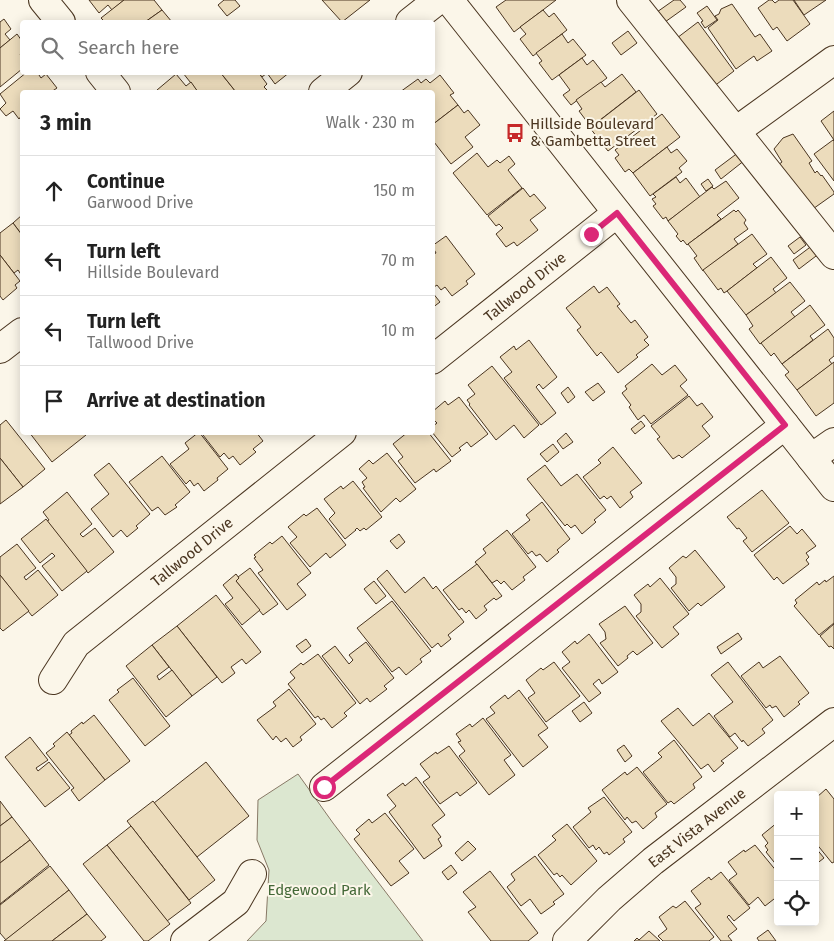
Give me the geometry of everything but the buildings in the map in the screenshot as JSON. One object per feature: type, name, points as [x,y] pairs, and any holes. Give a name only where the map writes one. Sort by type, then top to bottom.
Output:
[{"type":"street","points":[[43,0],[59,20]]},
{"type":"street","points":[[413,20],[438,0]]},
{"type":"street","points":[[449,0],[834,487]]},
{"type":"street","points":[[631,0],[834,255]]},
{"type":"street","points":[[736,131],[834,60]]},
{"type":"street","points":[[102,75],[114,90]]},
{"type":"street","points":[[326,90],[344,75]]},
{"type":"street","name":"Tallwood Drive","points":[[435,358],[617,213]]},
{"type":"street","points":[[0,349],[20,334]]},
{"type":"street","points":[[324,787],[785,425]]},
{"type":"street","name":"Tallwood Drive","points":[[53,680],[76,644],[338,435]]},
{"type":"street","points":[[811,458],[834,442]]},
{"type":"street","name":"East Vista Avenue","points":[[567,941],[652,861],[834,722]]},
{"type":"street","points":[[185,941],[236,902],[252,874]]},
{"type":"green space","name":"Edgewood Park","points":[[298,774],[423,941],[247,941],[266,921],[269,870],[257,840],[258,800]]},
{"type":"place","name":"Hillside Boulevard & Gambetta Street","points":[[515,133]]},
{"type":"route","points":[[324,787],[785,425],[617,213],[591,234]]}]
